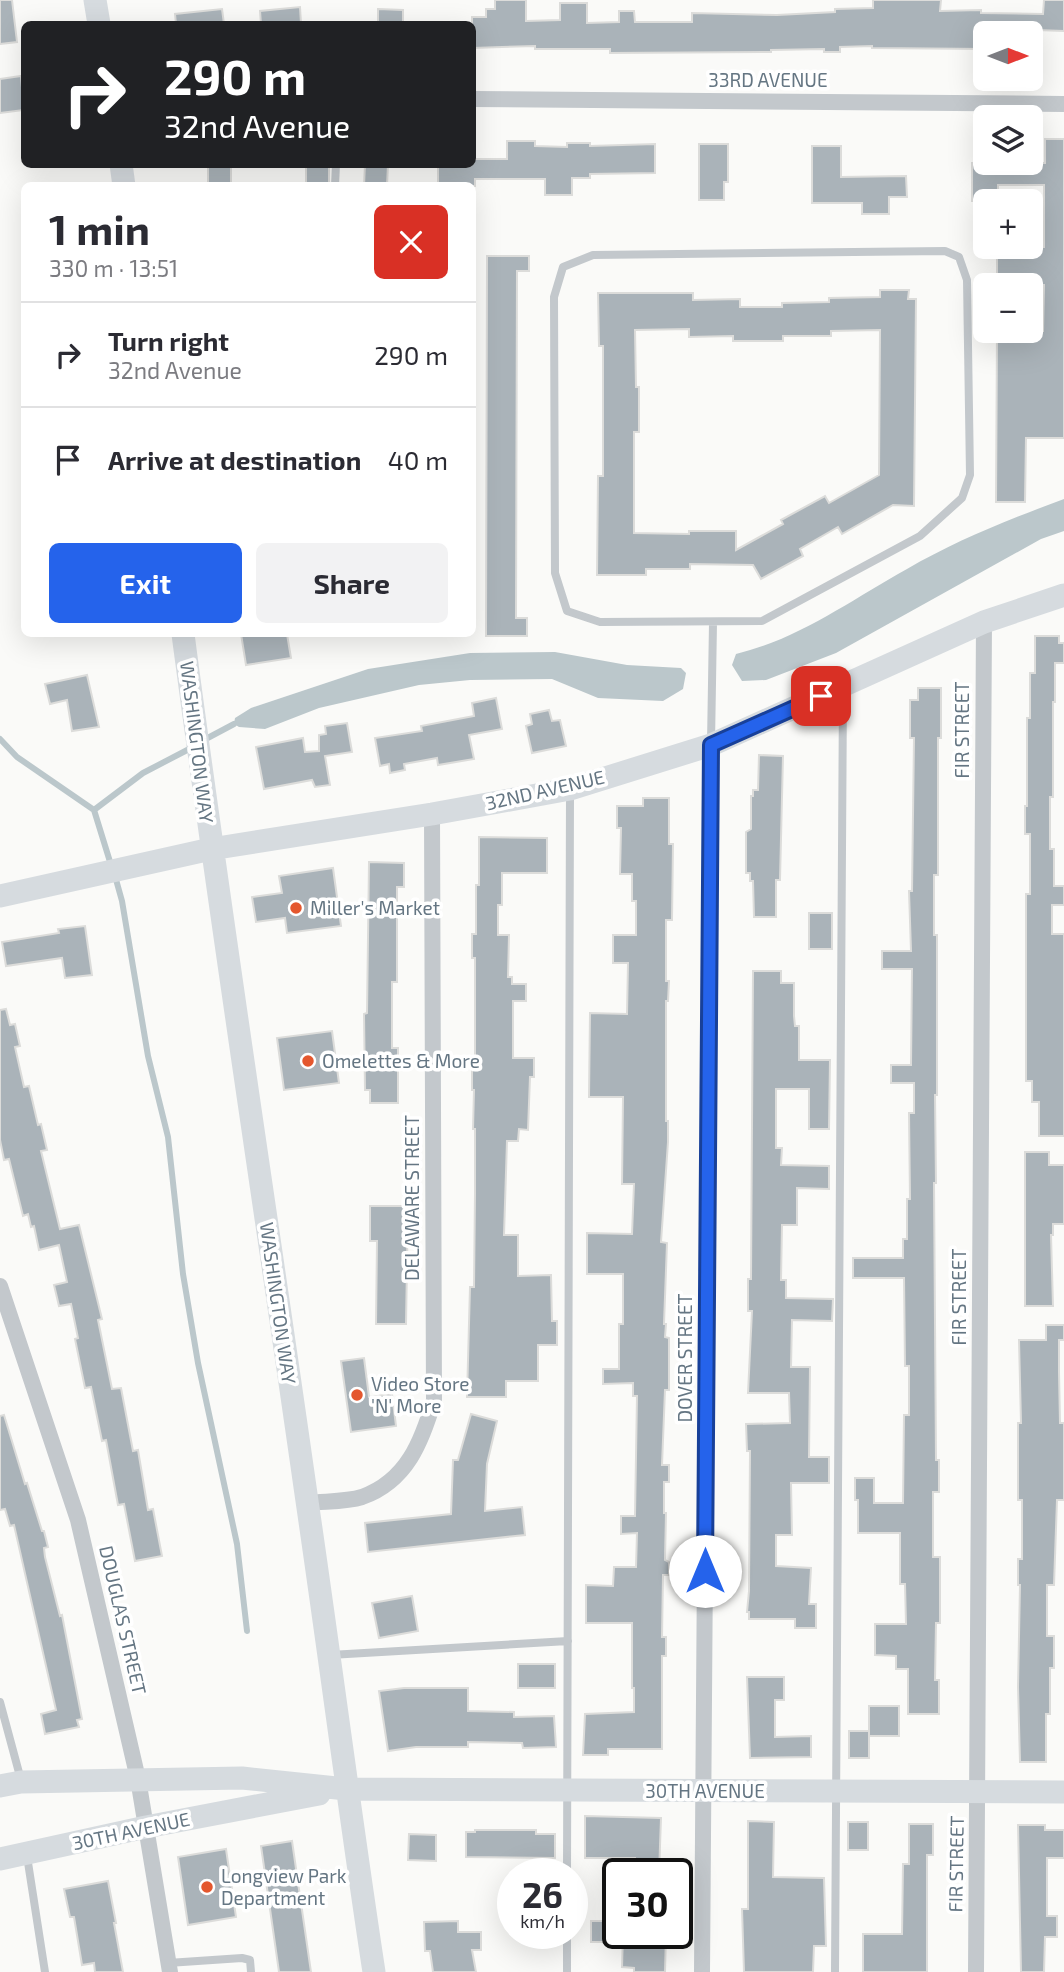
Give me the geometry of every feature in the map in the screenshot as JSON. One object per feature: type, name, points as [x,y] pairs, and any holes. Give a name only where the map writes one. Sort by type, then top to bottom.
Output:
[{"type":"street","points":[[95,0],[98,21]]},
{"type":"street","name":"33RD AVENUE","points":[[476,99],[1064,104]]},
{"type":"street","name":"32ND AVENUE","points":[[0,896],[211,849],[570,789],[711,745],[984,622],[1064,595]]},
{"type":"street","name":"FIR STREET","points":[[976,1972],[984,622]]},
{"type":"street","name":"WASHINGTON WAY","points":[[183,637],[211,849],[308,1503],[345,1789],[374,1972]]},
{"type":"street","name":"DOVER STREET","points":[[702,1972],[711,745]]},
{"type":"street","name":"DELAWARE STREET","points":[[308,1503],[361,1497],[393,1481],[412,1457],[434,1400],[432,814]]},
{"type":"street","name":"DOUGLAS STREET","points":[[0,1286],[78,1520],[138,1779],[169,1968]]},
{"type":"street","name":"30TH AVENUE","points":[[11,1784],[138,1779],[242,1779],[345,1789],[1064,1792]]},
{"type":"street","name":"30TH AVENUE","points":[[0,1859],[146,1827],[345,1789]]},
{"type":"lane","points":[[945,251],[959,257],[967,280],[970,461],[970,475],[962,498],[920,536],[762,621],[713,623],[600,622],[567,611],[555,573],[554,297],[563,267],[593,255],[945,251]]},
{"type":"lane","points":[[711,745],[713,623]]},
{"type":"lane","points":[[835,1972],[843,686]]},
{"type":"lane","points":[[567,1858],[570,789]]},
{"type":"lane","points":[[328,1655],[568,1641]]},
{"type":"lane","points":[[0,1702],[11,1784]]},
{"type":"lane","points":[[27,1853],[46,1972]]},
{"type":"lane","points":[[566,1972],[567,1949]]},
{"type":"lane","points":[[169,1968],[243,1958],[250,1960],[251,1972]]},
{"type":"shaded area","points":[[1064,499],[1064,531],[1041,539],[836,653],[766,680],[742,681],[732,665],[736,654],[803,629],[945,549]]},
{"type":"shaded area","points":[[555,652],[627,665],[681,668],[686,673],[683,689],[663,701],[598,698],[552,679],[470,680],[419,685],[319,708],[265,729],[239,727],[234,724],[235,718],[251,708],[368,669],[470,653]]},
{"type":"building","points":[[0,0],[12,0],[17,42],[0,44]]},
{"type":"building","points":[[495,0],[526,0],[526,21],[560,20],[560,3],[587,3],[587,23],[619,22],[619,11],[634,11],[635,22],[692,22],[692,13],[777,15],[835,12],[835,9],[873,8],[873,0],[941,0],[940,11],[981,10],[981,13],[1043,14],[1044,0],[1064,0],[1064,31],[1043,30],[1043,21],[973,21],[973,49],[872,46],[840,47],[840,52],[824,52],[824,49],[610,53],[610,49],[535,49],[535,46],[476,48],[476,21],[472,21],[472,17],[486,17],[486,9],[495,9]]},
{"type":"building","points":[[300,7],[301,21],[261,21],[260,11]]},
{"type":"building","points":[[222,9],[224,21],[176,21],[175,14]]},
{"type":"building","points":[[378,9],[403,10],[403,21],[378,21]]},
{"type":"building","points":[[21,76],[21,110],[0,113],[0,79]]},
{"type":"building","points":[[1045,139],[1064,139],[1064,438],[1026,438],[1025,502],[996,502],[997,343],[1043,343],[1044,285],[1043,273],[997,273],[997,259],[1043,259],[1044,185],[998,185],[998,189],[973,189],[972,201],[972,163],[973,175],[1043,175]]},
{"type":"building","points":[[507,141],[535,141],[535,146],[567,147],[567,143],[590,143],[590,146],[655,144],[655,173],[590,174],[590,178],[572,178],[572,195],[545,195],[545,179],[438,182],[438,168],[476,168],[476,159],[507,159]]},
{"type":"building","points":[[699,144],[728,144],[728,182],[724,182],[724,200],[699,200]]},
{"type":"building","points":[[812,146],[841,146],[841,177],[906,176],[907,197],[889,197],[889,214],[862,214],[862,203],[812,203]]},
{"type":"building","points":[[208,168],[231,168],[231,182],[208,182]]},
{"type":"building","points":[[306,168],[329,168],[329,182],[306,182]]},
{"type":"building","points":[[365,168],[388,168],[387,182],[364,182]]},
{"type":"building","points":[[487,256],[529,256],[529,271],[517,271],[516,618],[527,618],[527,636],[486,636]]},
{"type":"building","points":[[880,290],[909,290],[908,299],[916,299],[914,506],[893,505],[842,534],[838,527],[800,549],[803,556],[761,579],[753,565],[690,564],[690,569],[646,569],[646,575],[597,575],[598,476],[603,476],[603,346],[599,346],[598,293],[693,293],[693,300],[740,299],[740,307],[782,307],[782,303],[829,302],[829,298],[880,297]],"holes":[[[689,329],[689,337],[733,336],[733,341],[783,341],[783,336],[831,336],[831,331],[880,330],[879,475],[829,503],[825,496],[781,520],[783,524],[736,550],[736,531],[634,533],[634,432],[639,432],[635,330]]]},
{"type":"building","points":[[1035,636],[1059,636],[1059,643],[1064,643],[1064,663],[1055,663],[1050,849],[1054,849],[1054,886],[1064,886],[1064,905],[1052,905],[1052,934],[1064,934],[1064,1136],[1039,1136],[1039,1102],[1032,1102],[1032,1081],[1026,1081],[1026,894],[1030,894],[1030,834],[1025,834],[1025,806],[1027,718],[1030,718],[1030,673],[1035,673]]},
{"type":"building","points":[[241,637],[288,637],[291,658],[246,665]]},
{"type":"building","points":[[87,675],[99,727],[72,731],[67,700],[50,704],[45,684]]},
{"type":"building","points":[[918,688],[941,688],[941,738],[938,738],[938,875],[934,875],[934,935],[937,935],[934,1183],[936,1460],[939,1460],[939,1492],[933,1492],[933,1557],[940,1557],[940,1623],[936,1623],[935,1680],[939,1680],[939,1714],[908,1714],[908,1669],[896,1669],[896,1656],[875,1655],[875,1624],[906,1624],[905,1584],[900,1584],[900,1533],[858,1533],[858,1500],[855,1500],[855,1478],[874,1478],[874,1503],[903,1503],[904,1415],[909,1415],[909,1366],[905,1366],[904,1278],[853,1278],[853,1258],[903,1258],[903,1239],[907,1239],[907,1199],[910,1199],[909,1113],[914,1113],[914,1083],[891,1083],[891,1065],[911,1065],[912,969],[882,969],[882,951],[911,951],[909,891],[912,891],[914,738],[910,738],[910,700],[918,700]]},
{"type":"building","points":[[496,698],[502,729],[469,735],[474,759],[438,765],[437,758],[404,764],[405,770],[390,773],[389,764],[380,766],[375,738],[422,731],[421,726],[474,716],[472,703]]},
{"type":"building","points":[[549,710],[552,721],[560,720],[566,746],[532,753],[526,726],[532,724],[530,714]]},
{"type":"building","points":[[347,723],[352,752],[325,756],[330,785],[315,787],[312,780],[264,789],[256,747],[303,738],[305,752],[319,751],[319,735],[326,734],[325,726]]},
{"type":"building","points":[[759,755],[783,756],[780,880],[776,880],[776,917],[754,917],[753,881],[750,881],[750,873],[746,873],[746,832],[751,829],[751,796],[753,790],[758,790]]},
{"type":"building","points":[[643,798],[669,798],[669,844],[673,844],[672,920],[666,920],[666,981],[669,981],[666,1001],[668,1142],[661,1242],[667,1243],[664,1324],[665,1337],[669,1338],[669,1390],[665,1390],[662,1465],[669,1465],[669,1482],[664,1482],[665,1560],[669,1562],[669,1575],[663,1575],[662,1637],[666,1637],[666,1656],[662,1656],[662,1749],[608,1749],[608,1755],[583,1755],[585,1714],[634,1712],[632,1623],[586,1623],[586,1585],[613,1586],[614,1567],[636,1567],[637,1533],[621,1534],[621,1516],[635,1516],[637,1396],[633,1396],[633,1383],[603,1384],[603,1369],[619,1369],[619,1324],[623,1324],[623,1274],[587,1274],[587,1233],[632,1234],[634,1184],[622,1184],[623,1097],[589,1097],[590,1013],[627,1014],[628,963],[613,963],[613,935],[636,935],[636,901],[632,901],[632,874],[620,874],[621,828],[617,828],[617,806],[643,806]]},
{"type":"building","points":[[479,837],[547,838],[547,873],[502,873],[498,935],[509,935],[508,977],[512,977],[512,984],[526,984],[526,1001],[513,1001],[513,1058],[534,1058],[534,1077],[530,1077],[528,1130],[519,1129],[518,1141],[507,1141],[504,1235],[518,1235],[518,1276],[551,1275],[552,1321],[557,1321],[557,1345],[538,1345],[538,1381],[506,1381],[506,1397],[467,1397],[470,1287],[474,1287],[475,1129],[472,1065],[475,1065],[475,958],[472,958],[472,934],[476,934]]},
{"type":"building","points":[[369,862],[404,863],[404,887],[397,887],[397,982],[392,982],[392,1048],[398,1048],[398,1103],[370,1103],[370,1090],[365,1090],[364,1014],[367,1013]]},
{"type":"building","name":"Miller's Market","points":[[333,868],[341,926],[287,933],[285,918],[256,922],[252,897],[282,893],[279,876]]},
{"type":"building","points":[[809,913],[832,913],[832,949],[809,949]]},
{"type":"building","points":[[85,926],[92,975],[65,978],[62,958],[6,966],[2,942],[59,933],[58,929]]},
{"type":"building","points":[[753,971],[781,971],[781,983],[794,983],[795,1026],[799,1026],[799,1060],[830,1060],[829,1129],[809,1129],[809,1089],[776,1089],[776,1148],[782,1148],[781,1165],[829,1166],[829,1189],[797,1188],[797,1225],[782,1225],[781,1280],[786,1280],[786,1298],[833,1299],[832,1321],[792,1320],[791,1367],[810,1367],[809,1457],[829,1457],[829,1483],[791,1483],[792,1535],[776,1535],[776,1566],[811,1568],[809,1604],[816,1604],[816,1628],[795,1628],[795,1619],[749,1619],[747,1612],[750,1451],[747,1451],[746,1424],[790,1423],[789,1393],[748,1393],[752,1311],[748,1311],[748,1279],[751,1279]]},
{"type":"building","points":[[6,1009],[10,1025],[15,1024],[20,1046],[15,1047],[24,1087],[29,1086],[38,1125],[41,1124],[47,1150],[41,1151],[60,1229],[79,1225],[102,1319],[98,1320],[112,1389],[121,1388],[133,1451],[138,1450],[148,1510],[153,1509],[162,1556],[135,1561],[124,1504],[118,1505],[106,1440],[102,1441],[91,1387],[85,1388],[71,1304],[59,1306],[54,1285],[67,1282],[59,1245],[39,1250],[34,1226],[31,1227],[28,1214],[23,1216],[9,1159],[4,1160],[0,1140],[0,1010]]},
{"type":"building","name":"Omelettes & More","points":[[332,1031],[339,1083],[284,1090],[277,1038]]},
{"type":"building","points":[[1025,1152],[1049,1152],[1049,1165],[1064,1165],[1064,1224],[1053,1224],[1051,1235],[1053,1306],[1025,1306]]},
{"type":"building","points":[[370,1206],[408,1206],[406,1324],[376,1324],[377,1241],[370,1241]]},
{"type":"building","points":[[1046,1325],[1064,1325],[1064,1340],[1059,1340],[1059,1372],[1060,1423],[1064,1423],[1064,1500],[1057,1500],[1054,1585],[1047,1585],[1047,1636],[1054,1636],[1054,1668],[1050,1668],[1050,1714],[1046,1714],[1046,1762],[1020,1762],[1018,1559],[1022,1559],[1022,1500],[1018,1500],[1018,1423],[1021,1423],[1019,1340],[1046,1340]]},
{"type":"building","name":"Video Store 'N' More","points":[[364,1358],[369,1397],[392,1394],[396,1426],[351,1432],[341,1361]]},
{"type":"building","points":[[471,1414],[497,1421],[487,1464],[485,1511],[522,1507],[525,1535],[368,1552],[365,1523],[451,1514],[453,1460],[458,1460]]},
{"type":"building","points":[[4,1415],[25,1484],[27,1483],[44,1531],[48,1547],[44,1548],[45,1557],[60,1616],[62,1615],[82,1719],[77,1720],[79,1727],[45,1734],[41,1714],[56,1710],[14,1525],[10,1526],[5,1509],[0,1510],[0,1416]]},
{"type":"building","points":[[412,1596],[418,1631],[379,1638],[372,1603]]},
{"type":"building","points":[[518,1664],[555,1664],[555,1688],[518,1688]]},
{"type":"building","points":[[747,1677],[784,1677],[784,1700],[775,1700],[775,1737],[811,1736],[811,1757],[750,1758]]},
{"type":"building","points":[[404,1688],[468,1688],[468,1711],[514,1712],[514,1717],[554,1716],[556,1747],[523,1748],[522,1743],[468,1742],[468,1747],[416,1747],[388,1751],[379,1691]]},
{"type":"building","points":[[869,1706],[899,1706],[899,1736],[869,1736]]},
{"type":"building","points":[[849,1731],[869,1731],[869,1758],[849,1758]]},
{"type":"building","points":[[585,1816],[661,1818],[660,1858],[585,1858]]},
{"type":"building","points":[[748,1821],[774,1822],[773,1877],[824,1878],[826,1946],[814,1946],[813,1972],[744,1972],[742,1909],[748,1909]]},
{"type":"building","points":[[848,1822],[868,1822],[868,1850],[848,1850]]},
{"type":"building","points":[[909,1824],[933,1824],[933,1855],[927,1855],[927,1972],[863,1972],[863,1934],[902,1934],[903,1864],[909,1864]]},
{"type":"building","points":[[1018,1825],[1045,1825],[1045,1830],[1064,1830],[1064,1858],[1047,1858],[1047,1916],[1057,1916],[1057,1937],[1045,1937],[1044,1972],[1021,1972]]},
{"type":"building","points":[[536,1830],[536,1834],[555,1834],[555,1858],[466,1857],[466,1832]]},
{"type":"building","points":[[409,1834],[436,1835],[436,1861],[408,1860]]},
{"type":"building","points":[[292,1841],[311,1972],[279,1972],[261,1846]]},
{"type":"building","name":"Longview Park Department","points":[[226,1849],[236,1917],[188,1925],[178,1857]]},
{"type":"building","points":[[108,1881],[123,1972],[95,1972],[94,1963],[82,1965],[74,1917],[70,1917],[64,1889]]},
{"type":"building","points":[[458,1921],[458,1932],[481,1932],[481,1950],[472,1950],[476,1972],[433,1972],[430,1951],[425,1951],[424,1922]]},
{"type":"building","points":[[591,1921],[602,1921],[602,1942],[591,1942]]},
{"type":"building","points":[[623,1949],[666,1949],[665,1972],[634,1972],[634,1968],[622,1967]]},
{"type":"waterway","points":[[202,741],[234,724]]},
{"type":"waterway","points":[[0,739],[17,757],[94,810],[111,865]]},
{"type":"waterway","points":[[94,810],[143,773],[193,747]]},
{"type":"waterway","points":[[115,876],[122,901],[148,1056],[168,1137],[183,1274],[198,1363],[237,1544],[247,1631]]},
{"type":"place","name":"Miller's Market","points":[[296,908]]},
{"type":"place","name":"Omelettes & More","points":[[308,1061]]},
{"type":"place","name":"Video Store 'N' More","points":[[357,1395]]},
{"type":"place","name":"Longview Park Department","points":[[207,1887]]},
{"type":"route","points":[[705,1571],[711,745],[821,696]]}]
